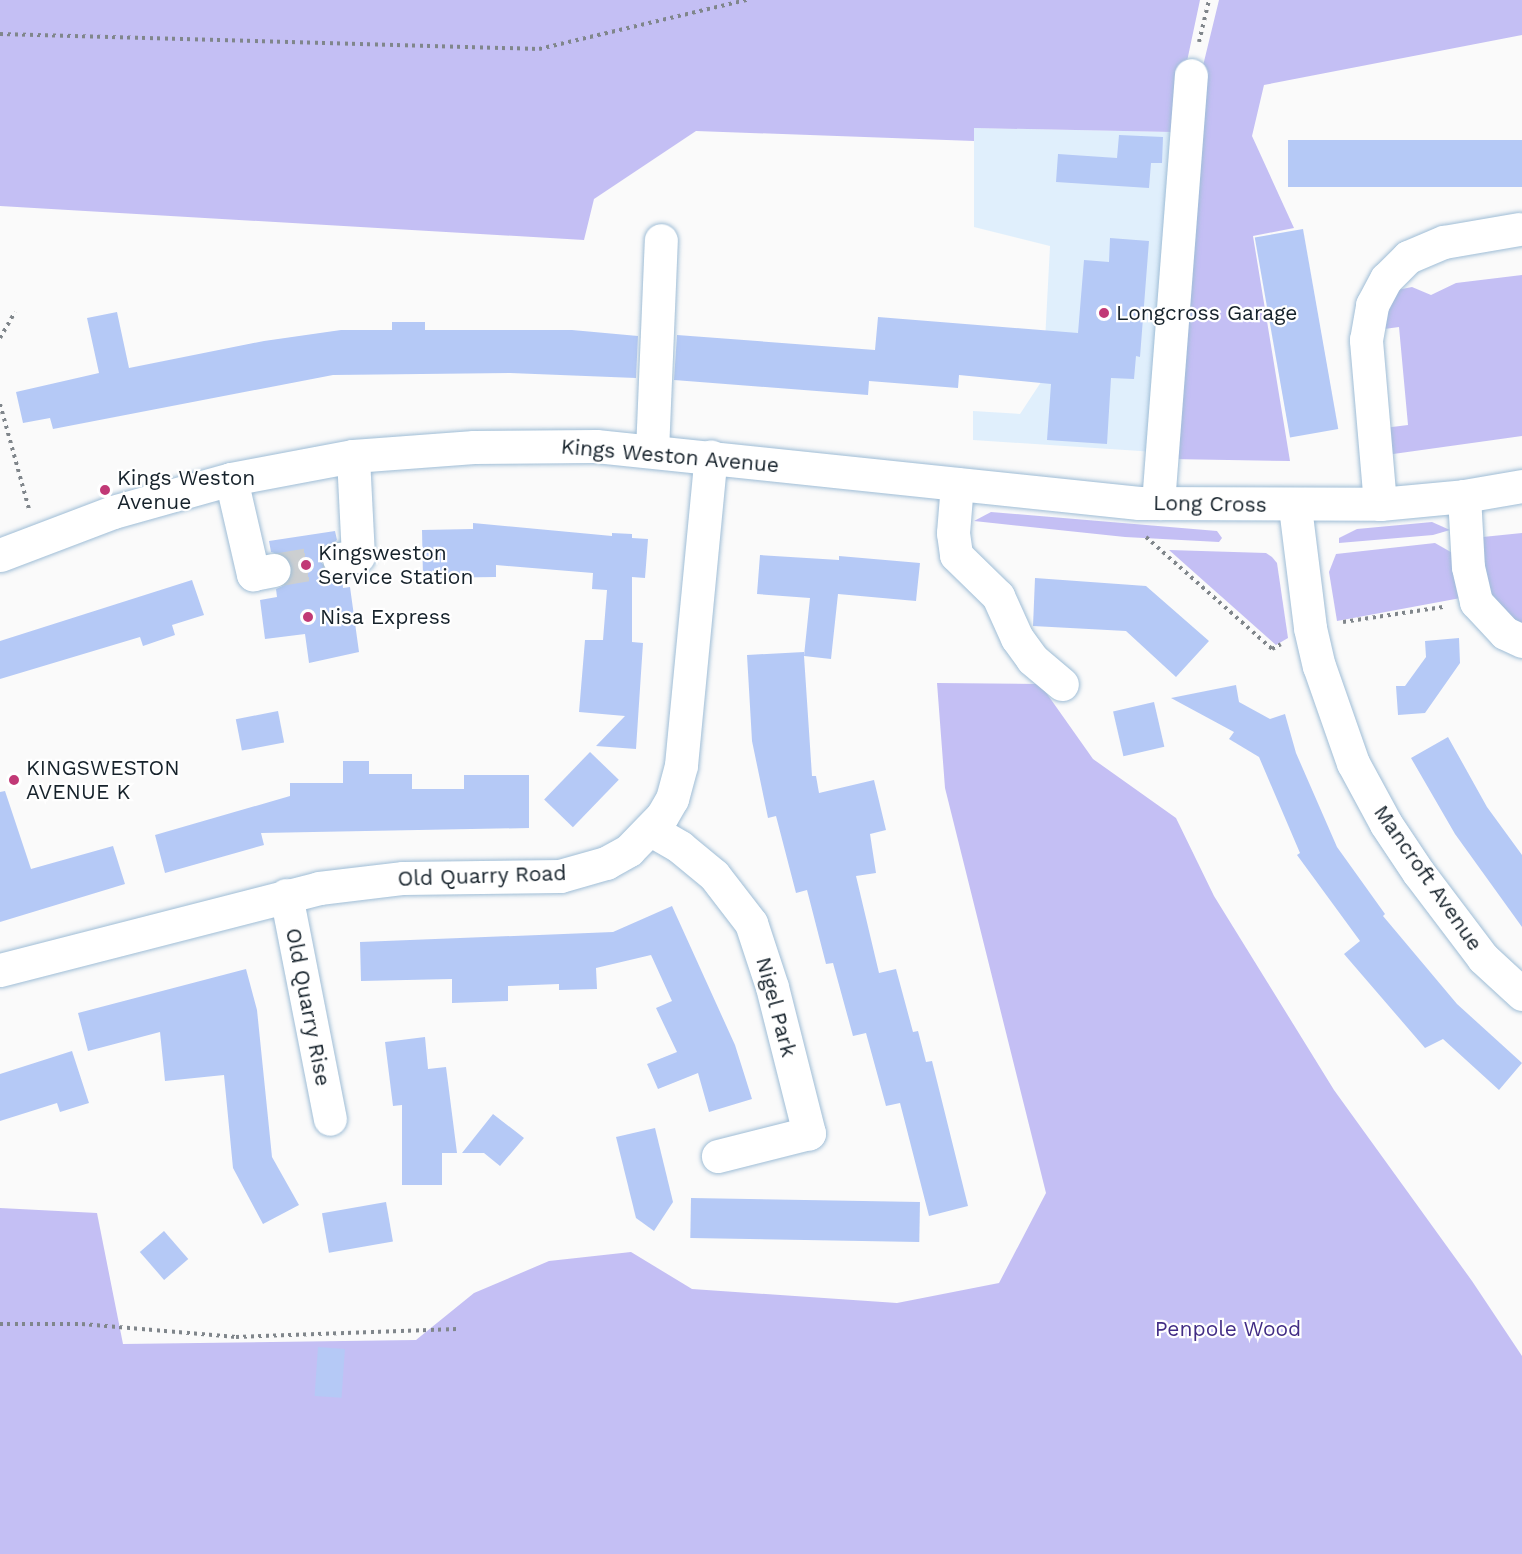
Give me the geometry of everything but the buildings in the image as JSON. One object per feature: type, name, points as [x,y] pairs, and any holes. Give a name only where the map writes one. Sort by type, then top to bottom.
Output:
[{"type":"street","points":[[1158,503],[1191,75]]},
{"type":"street","points":[[1380,504],[1366,340],[1372,305],[1386,279],[1408,257],[1444,242],[1519,229]]},
{"type":"street","points":[[652,451],[661,240]]},
{"type":"street","name":"Kings Weston Avenue","points":[[0,555],[37,539],[231,479],[352,456],[474,447],[596,446],[711,456],[957,484]]},
{"type":"street","points":[[339,559],[357,556],[352,456]]},
{"type":"street","name":"Old Quarry Road","points":[[0,970],[286,896],[403,878],[579,873],[618,857],[651,831],[672,799],[681,765],[711,456]]},
{"type":"street","points":[[231,479],[253,574],[274,570]]},
{"type":"street","points":[[957,484],[953,533],[956,555],[998,596],[1017,638],[1032,659],[1062,684]]},
{"type":"street","name":"Long Cross","points":[[957,484],[1158,503],[1295,507],[1380,504],[1464,496],[1522,486]]},
{"type":"street","points":[[1464,496],[1468,567],[1476,602],[1505,633],[1522,641]]},
{"type":"street","name":"Mancroft Avenue","points":[[1295,507],[1310,628],[1319,666],[1353,763],[1386,824],[1418,872],[1484,958],[1522,994]]},
{"type":"street","name":"Nigel Park","points":[[651,831],[680,847],[714,875],[751,923],[772,987],[809,1133],[718,1156]]},
{"type":"street","name":"Old Quarry Rise","points":[[286,896],[330,1119]]},
{"type":"path","points":[[0,33],[539,49],[747,0]]},
{"type":"path","points":[[1191,75],[1209,0]]},
{"type":"path","points":[[0,338],[15,312]]},
{"type":"path","points":[[0,404],[37,539]]},
{"type":"path","points":[[0,1324],[82,1324],[237,1337],[457,1329]]},
{"type":"shaded area","name":"Longcross Garage","points":[[974,128],[1172,132],[1155,452],[973,440],[973,411],[1020,414],[1043,379],[1050,246],[974,227]]},
{"type":"green space","points":[[0,0],[1200,0],[1172,132],[974,128],[974,141],[696,131],[594,199],[584,240],[0,206]]},
{"type":"green space","points":[[1219,0],[1522,0],[1522,35],[1264,85],[1252,136],[1294,228],[1253,236],[1290,461],[1170,459],[1200,78]]},
{"type":"green space","points":[[1522,275],[1522,436],[1386,455],[1384,428],[1408,425],[1399,327],[1377,330],[1397,290],[1412,287],[1431,295],[1456,283]]},
{"type":"green space","points":[[991,512],[1217,531],[1222,538],[1219,542],[1125,537],[974,521]]},
{"type":"green space","points":[[1432,522],[1450,530],[1433,535],[1339,543],[1339,538],[1357,529]]},
{"type":"green space","points":[[1522,533],[1522,631],[1488,600],[1473,538]]},
{"type":"green space","points":[[1435,543],[1456,555],[1466,597],[1337,621],[1329,572],[1336,554]]},
{"type":"green space","points":[[1169,550],[1266,553],[1272,557],[1277,563],[1288,638],[1276,645]]},
{"type":"green space","name":"Penpole Wood","points":[[937,683],[1040,684],[1093,759],[1176,818],[1214,896],[1334,1090],[1472,1281],[1522,1356],[1522,1554],[0,1554],[0,1208],[97,1213],[123,1344],[416,1340],[474,1293],[549,1261],[631,1252],[692,1289],[897,1303],[999,1283],[1046,1193],[945,788]]},
{"type":"tunnel","points":[[274,570],[339,559]]},
{"type":"place","name":"Longcross Garage","points":[[1104,313]]},
{"type":"place","name":"Kings Weston Avenue","points":[[105,490]]},
{"type":"place","name":"Kingsweston Service Station","points":[[306,565]]},
{"type":"place","name":"Nisa Express","points":[[308,617]]},
{"type":"place","name":"KINGSWESTON AVENUE K","points":[[14,780]]}]
